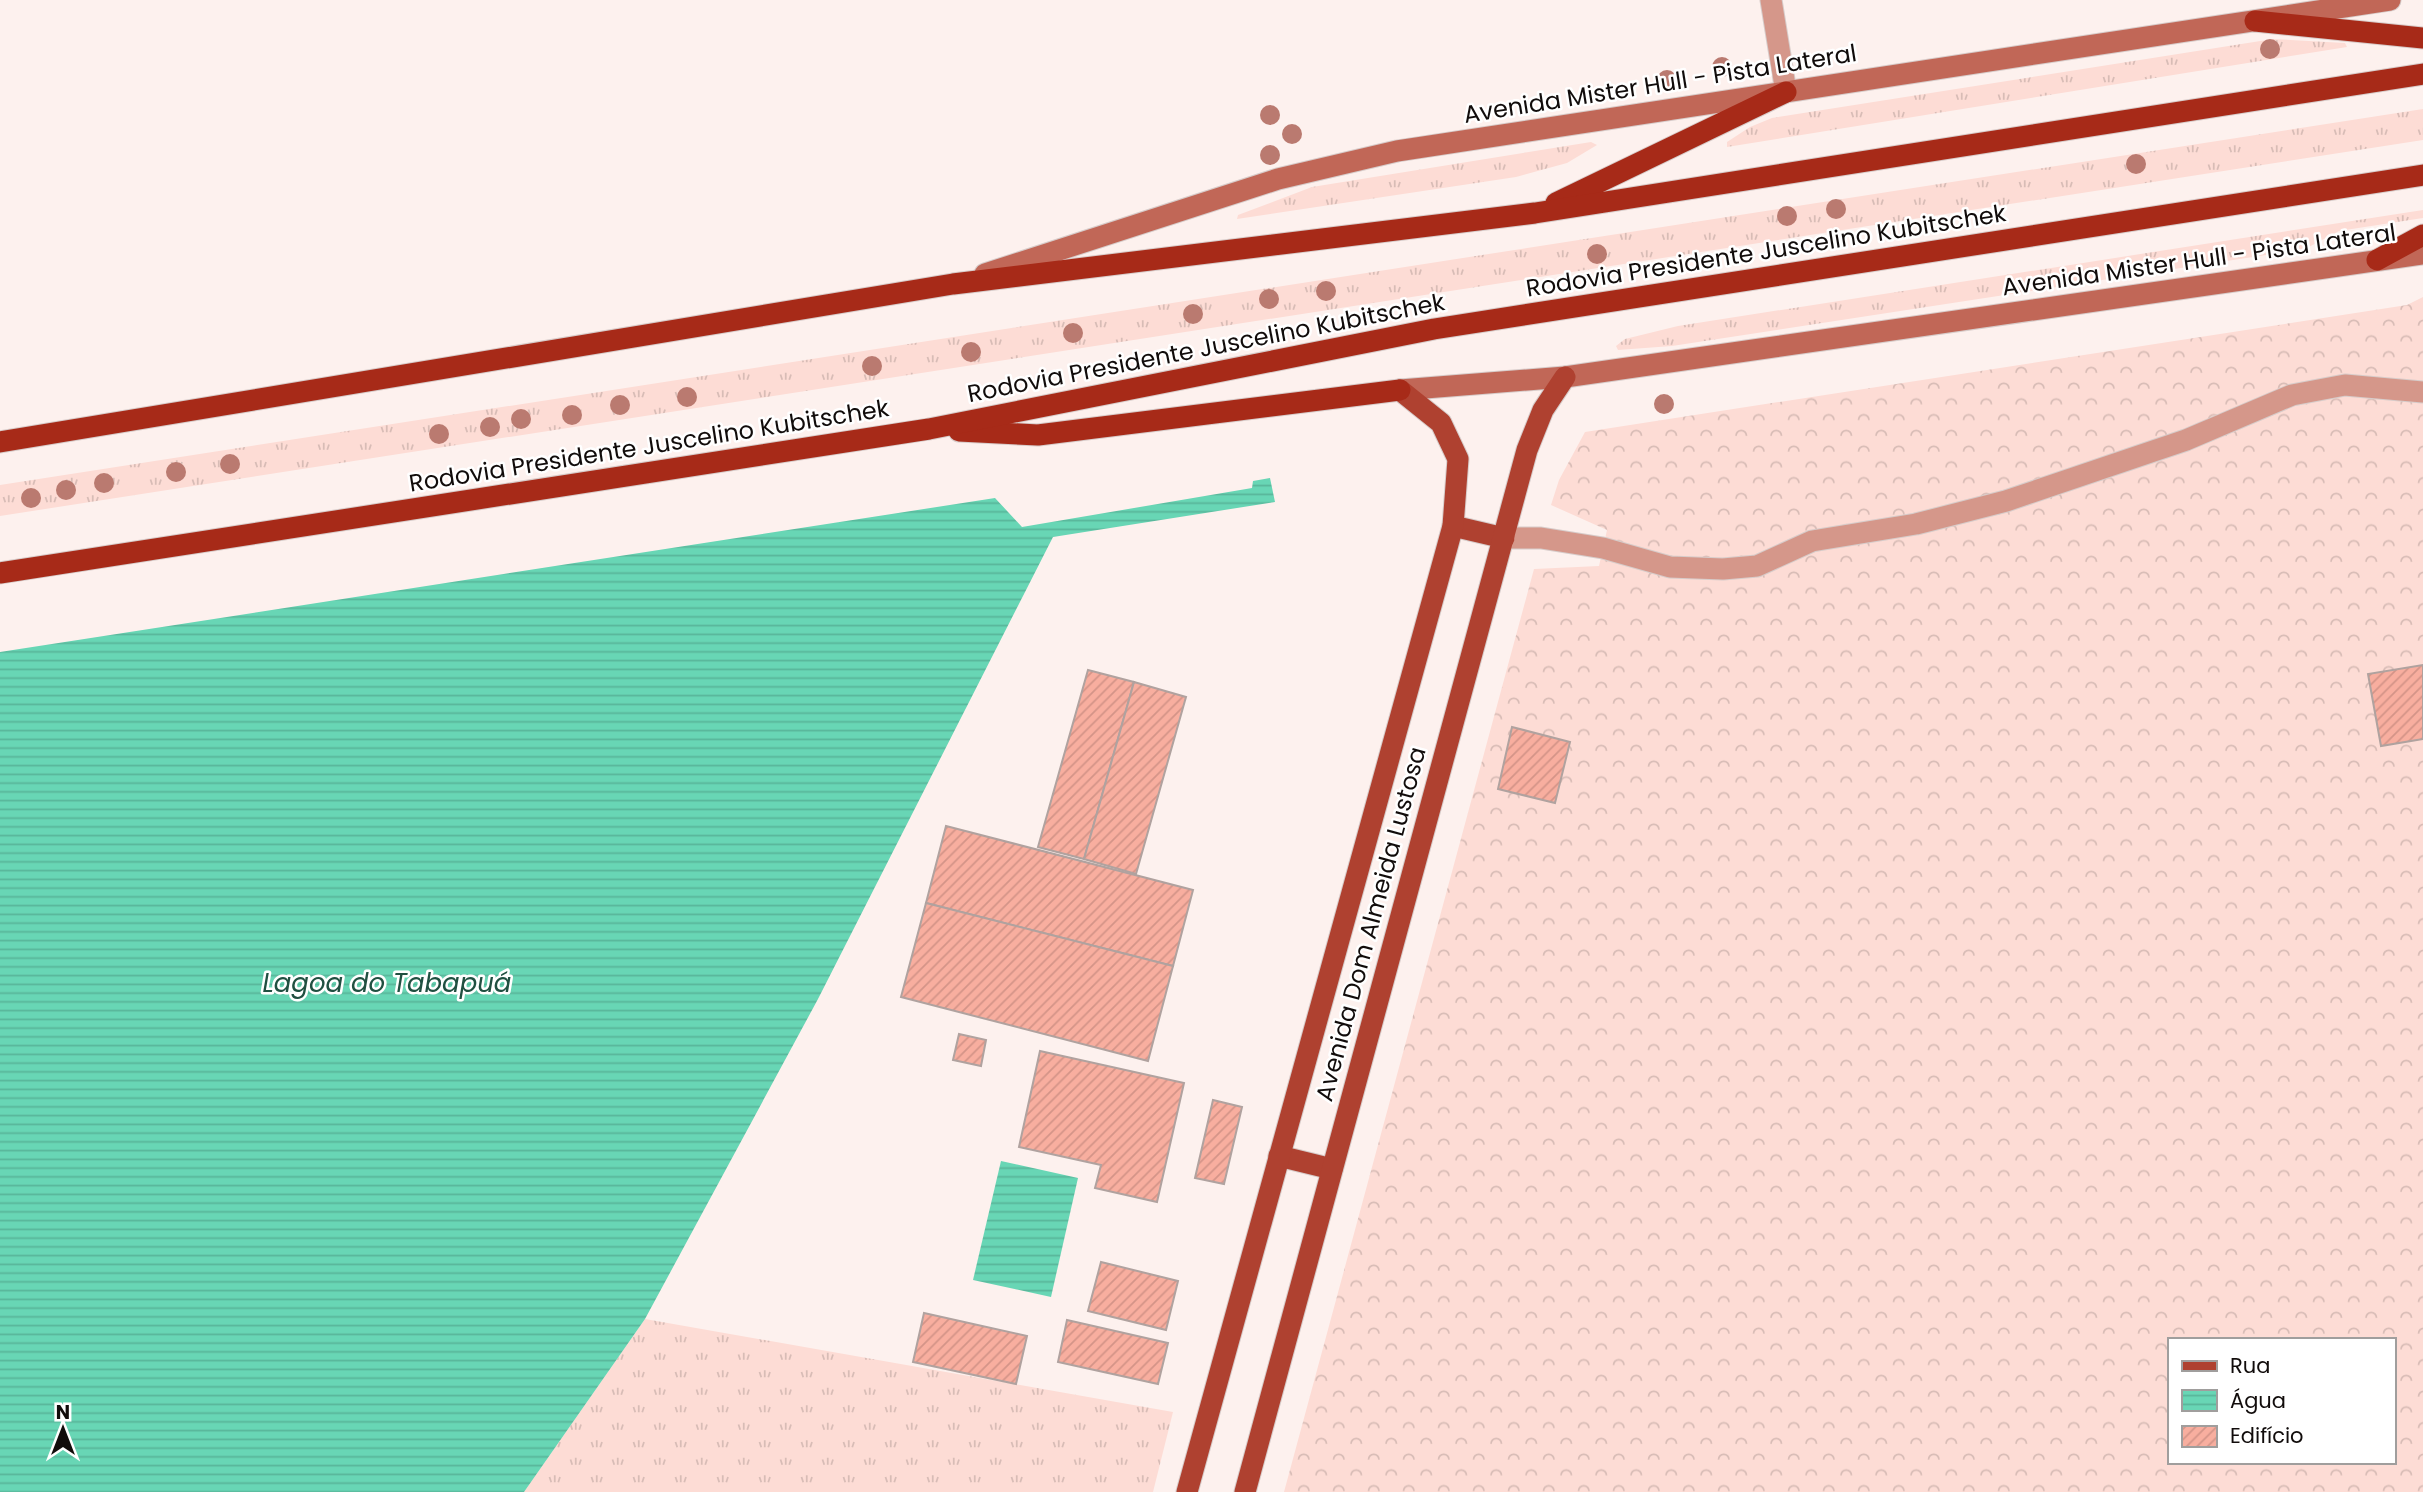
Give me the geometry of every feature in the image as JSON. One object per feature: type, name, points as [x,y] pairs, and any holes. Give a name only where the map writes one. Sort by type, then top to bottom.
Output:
[{"type":"highway","points":[[2255,20],[2423,38]]},
{"type":"highway","points":[[0,442],[953,284],[1535,213],[2423,74]]},
{"type":"highway","points":[[1535,213],[1786,92]]},
{"type":"highway","name":"Rodovia Presidente Juscelino Kubitschek","points":[[0,573],[929,429],[1434,329],[2423,175]]},
{"type":"highway","points":[[2377,260],[2423,234]]},
{"type":"highway","points":[[929,429],[1038,435],[1400,390]]},
{"type":"main road","name":"Avenida Mister Hull - Pista Lateral","points":[[953,284],[1150,223],[1278,179],[1397,151],[2390,0]]},
{"type":"main road","name":"Avenida Mister Hull - Pista Lateral","points":[[1400,390],[1565,377],[2423,254]]},
{"type":"main road","name":"Avenida Dom Almeida Lustosa","points":[[1245,1492],[1527,450],[1543,410],[1565,377]]},
{"type":"main road","name":"Avenida Dom Almeida Lustosa","points":[[1187,1492],[1453,526],[1458,459],[1441,424],[1400,390]]},
{"type":"main road","points":[[1453,526],[1504,538]]},
{"type":"main road","points":[[1279,1156],[1332,1169]]},
{"type":"street","points":[[1771,0],[1786,92]]},
{"type":"street","points":[[1504,538],[1541,538],[1603,548],[1670,567],[1723,569],[1757,566],[1812,541],[1916,524],[2006,501],[2186,440],[2292,395],[2345,385],[2423,392]]},
{"type":"green space","points":[[2273,39],[2345,43],[2347,47],[1727,147],[1727,142],[1750,127],[1772,118]]},
{"type":"green space","points":[[2423,109],[2423,140],[0,516],[0,485]]},
{"type":"green space","points":[[1591,142],[1597,145],[1567,163],[1516,177],[1237,219],[1238,215],[1312,187]]},
{"type":"green space","points":[[2423,210],[2423,218],[2339,231],[2305,249],[1672,346],[1618,350],[1616,346],[1625,339],[1678,326]]},
{"type":"green space","points":[[2423,297],[2423,1492],[1284,1492],[1534,569],[1599,566],[1607,530],[1551,505],[1559,480],[1585,432],[2407,305]]},
{"type":"green space","points":[[645,1319],[1173,1412],[1153,1492],[524,1492]]},
{"type":"water","name":"Lagoa do Tabapuá","points":[[1270,478],[1275,502],[1053,537],[818,999],[645,1319],[524,1492],[0,1492],[0,652],[995,498],[1022,527],[1252,488],[1253,481]]},
{"type":"water","points":[[1001,1161],[1078,1178],[1051,1297],[973,1280]]},
{"type":"building","points":[[2423,665],[2423,739],[2381,746],[2368,674]]},
{"type":"building","points":[[1088,670],[1134,682],[1084,859],[1038,847]]},
{"type":"building","points":[[1134,682],[1186,697],[1136,874],[1084,859]]},
{"type":"building","points":[[1512,727],[1570,742],[1555,803],[1498,789]]},
{"type":"building","points":[[946,826],[1193,890],[1173,966],[926,903]]},
{"type":"building","points":[[926,903],[1173,966],[1148,1061],[901,997]]},
{"type":"building","points":[[959,1034],[986,1040],[981,1066],[953,1060]]},
{"type":"building","points":[[1040,1051],[1184,1083],[1157,1202],[1095,1188],[1101,1165],[1019,1147]]},
{"type":"building","points":[[1213,1100],[1242,1107],[1224,1184],[1195,1178]]},
{"type":"building","points":[[1101,1262],[1178,1281],[1166,1330],[1088,1311]]},
{"type":"building","points":[[924,1313],[1027,1336],[1016,1384],[913,1362]]},
{"type":"building","points":[[1067,1320],[1168,1343],[1158,1384],[1058,1362]]}]
